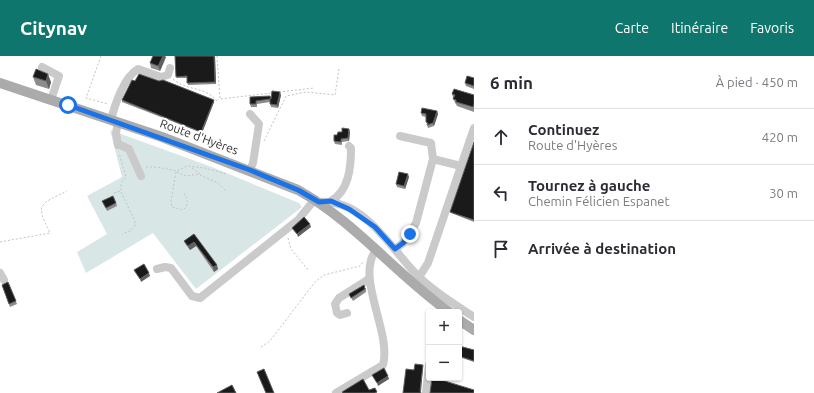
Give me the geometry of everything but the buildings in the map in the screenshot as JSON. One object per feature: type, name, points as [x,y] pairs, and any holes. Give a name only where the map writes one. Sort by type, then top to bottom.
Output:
[{"type":"main road","name":"Route d'Hyères","points":[[0,79],[250,170],[298,190],[317,201],[415,280],[438,308]]},
{"type":"main road","name":"Route d'Hyères","points":[[0,84],[51,98]]},
{"type":"main road","points":[[462,322],[474,330]]},
{"type":"street","points":[[42,67],[59,76],[51,98]]},
{"type":"street","points":[[141,176],[129,149],[118,144],[114,121],[115,106],[128,77],[132,72],[138,69],[161,77],[169,71]]},
{"type":"street","points":[[250,114],[259,124],[253,163],[250,170]]},
{"type":"street","points":[[415,280],[428,263],[474,128]]},
{"type":"street","points":[[395,249],[403,243],[416,223],[433,159],[431,143],[400,136]]},
{"type":"street","points":[[331,201],[344,188],[351,155],[351,148],[349,146]]},
{"type":"street","points":[[433,159],[461,166]]},
{"type":"street","points":[[157,269],[165,267],[171,268],[192,296],[200,298],[298,220],[317,201]]},
{"type":"street","name":"Route d'Hyères","points":[[317,201],[331,201],[364,218],[375,227],[395,249],[415,280],[474,317]]},
{"type":"street","points":[[336,393],[383,365],[385,349],[369,278],[373,254],[376,250]]},
{"type":"street","points":[[347,313],[340,315],[337,313],[335,304],[339,298],[369,278]]},
{"type":"street","points":[[426,393],[427,381]]},
{"type":"path","points":[[101,56],[86,98],[115,106]]},
{"type":"path","points":[[217,56],[220,99]]},
{"type":"path","points":[[263,142],[286,96],[306,92],[335,94],[339,68]]},
{"type":"path","points":[[169,71],[185,86],[207,92],[217,101],[220,99],[314,88]]},
{"type":"path","points":[[118,144],[126,177],[120,183],[121,191],[135,221],[135,226],[130,231],[122,234]]},
{"type":"path","points":[[137,167],[157,167],[176,171],[186,176],[200,174]]},
{"type":"path","points":[[176,171],[181,168],[190,167],[205,168],[226,174]]},
{"type":"path","points":[[190,167],[218,183],[226,191]]},
{"type":"path","points":[[176,171],[177,175],[171,202],[172,207],[183,210],[186,208],[188,203],[184,193]]},
{"type":"path","points":[[0,242],[50,233],[40,214],[41,209],[49,200],[67,190]]},
{"type":"path","points":[[114,193],[121,191]]},
{"type":"path","points":[[283,232],[290,242],[291,249],[309,271]]},
{"type":"path","points":[[261,347],[270,341],[315,282],[324,275],[360,266],[364,261]]},
{"type":"shaded area","points":[[110,130],[212,167],[299,203],[302,207],[196,289],[153,233],[86,273],[77,252],[107,234],[87,196],[122,177]]},
{"type":"route","points":[[68,105],[162,137],[250,170],[298,190],[319,202],[331,201],[364,218],[375,227],[395,249],[403,243],[410,234]]}]
